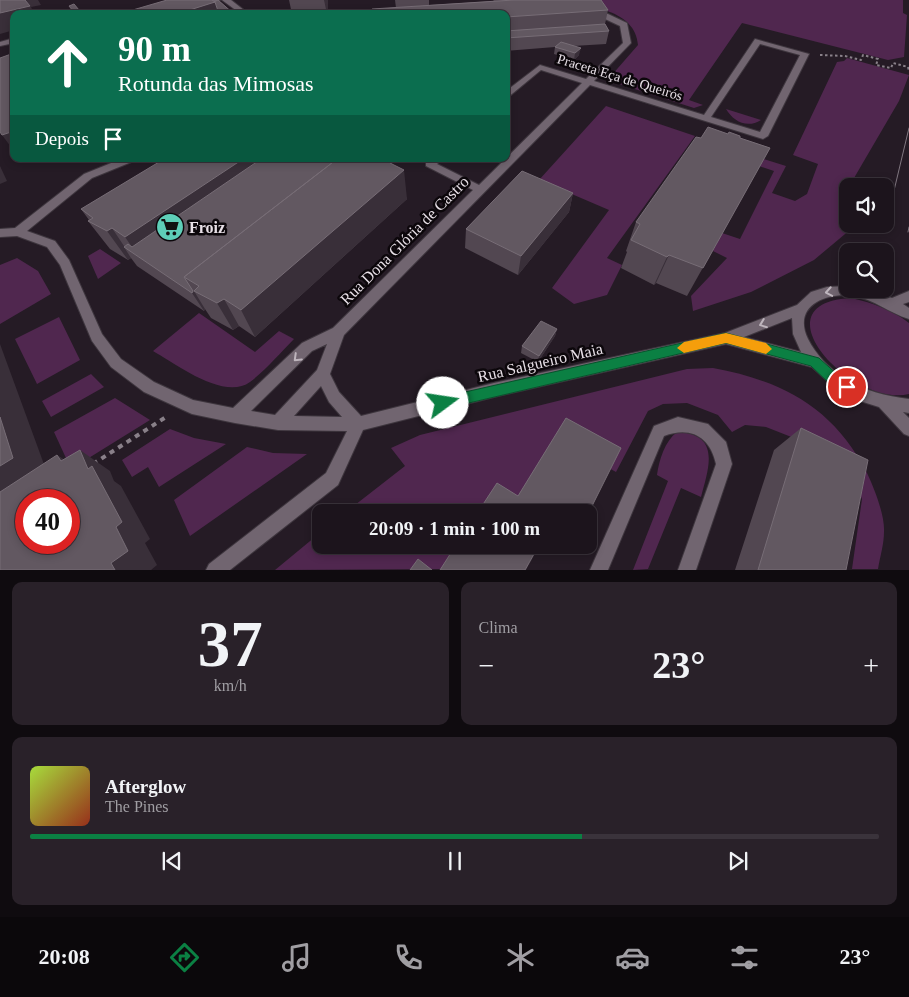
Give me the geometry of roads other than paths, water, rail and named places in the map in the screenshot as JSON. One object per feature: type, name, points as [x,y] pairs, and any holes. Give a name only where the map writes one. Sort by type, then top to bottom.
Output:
[{"type":"street","points":[[183,10],[216,0]]},
{"type":"street","points":[[226,0],[240,10]]},
{"type":"street","name":"Rua Dona Glória de Castro","points":[[510,158],[627,43],[624,25],[606,16],[577,13]]},
{"type":"street","name":"Praceta Eça de Queirós","points":[[510,92],[540,66],[763,136],[805,54],[758,41],[706,118]]},
{"type":"street","points":[[18,232],[88,176],[123,162]]},
{"type":"street","points":[[433,162],[430,164],[479,189]]},
{"type":"street","name":"Rua Dona Glória de Castro","points":[[235,416],[308,347],[338,332],[506,162]]},
{"type":"street","name":"Rua Salgueiro Maia","points":[[0,233],[18,232],[50,244],[65,263],[97,337],[116,363],[149,388],[186,404],[235,416],[278,423],[358,424],[494,390],[726,338],[800,309],[810,298],[825,292],[839,290],[868,294],[892,304],[909,314]]},
{"type":"street","points":[[892,304],[909,296]]},
{"type":"street","points":[[800,309],[797,324],[803,342],[815,362],[834,380],[851,390],[885,404],[909,406]]},
{"type":"street","name":"Rua Dona Glória de Castro","points":[[278,423],[323,374],[338,332]]},
{"type":"street","name":"Rua Salgueiro Maia","points":[[726,338],[815,362]]},
{"type":"street","points":[[215,570],[332,479],[358,424],[334,397],[323,374]]},
{"type":"street","points":[[885,404],[909,429]]},
{"type":"street","points":[[599,570],[659,431],[678,424],[703,429],[720,447],[724,464],[687,570]]},
{"type":"tram line","points":[[894,191],[909,128]]},
{"type":"tram line","points":[[908,232],[909,227]]},
{"type":"place","name":"Froiz","points":[[170,227]]}]
